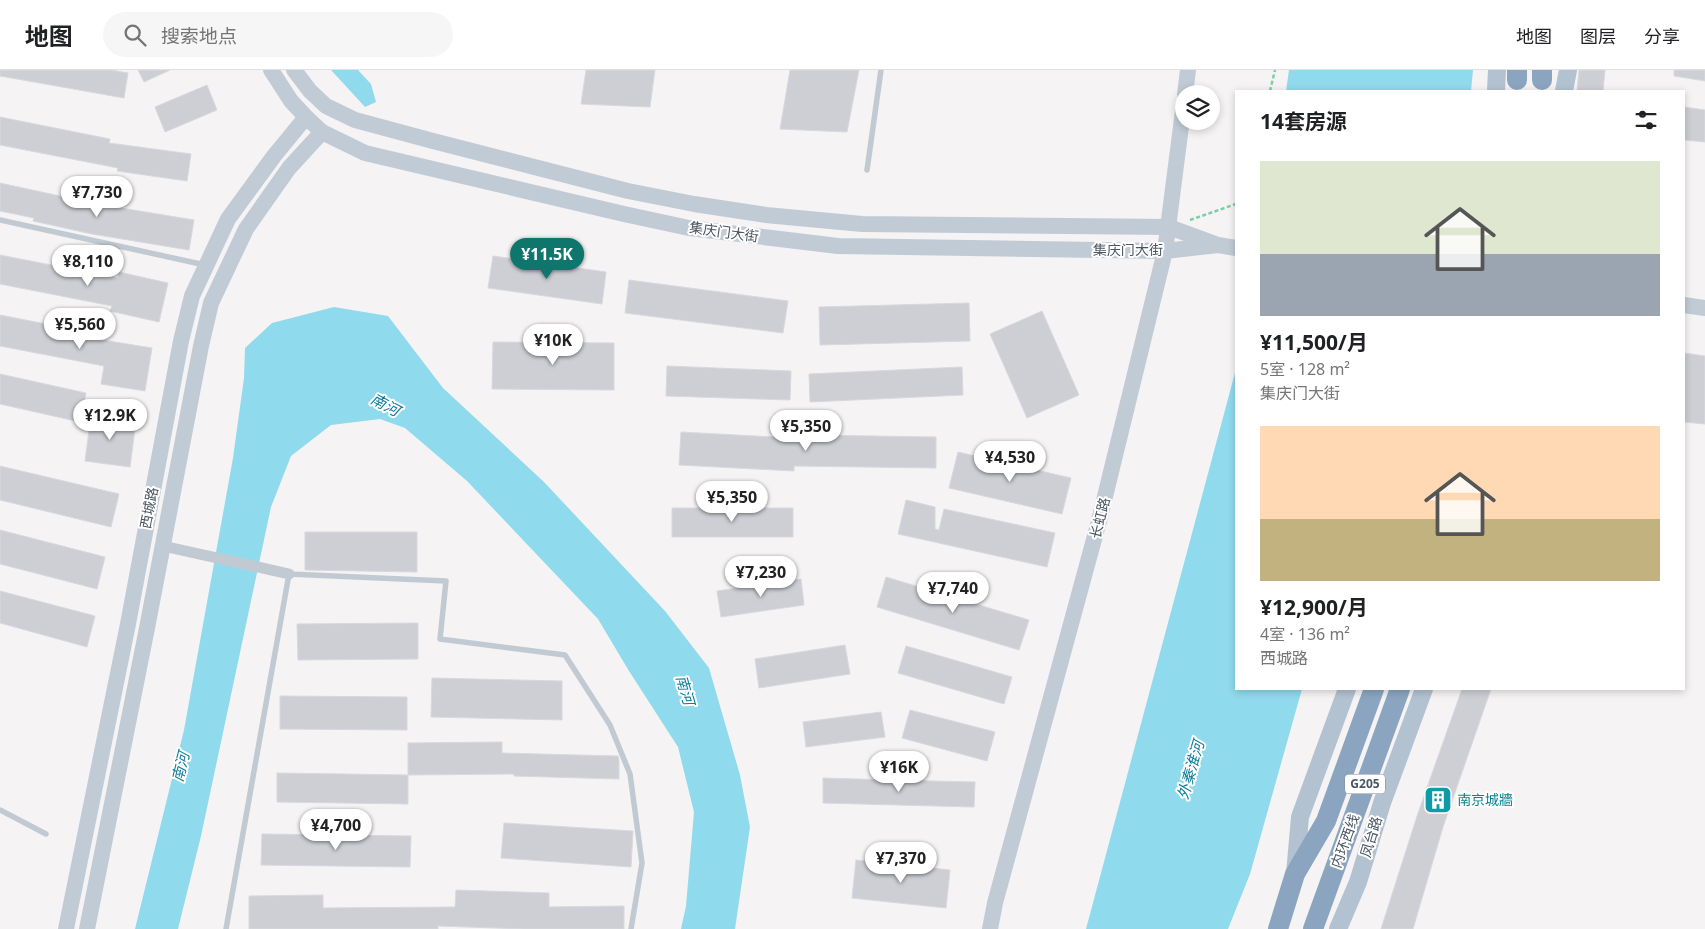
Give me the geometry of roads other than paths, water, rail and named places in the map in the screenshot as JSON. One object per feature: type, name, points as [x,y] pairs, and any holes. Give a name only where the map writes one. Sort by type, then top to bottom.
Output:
[{"type":"highway","name":"内环西线","points":[[1278,929],[1295,874],[1326,821],[1374,690]]},
{"type":"highway","name":"内环西线","points":[[1331,880],[1400,690]]},
{"type":"highway","points":[[1314,929],[1331,880]]},
{"type":"highway","points":[[1320,929],[1331,880]]},
{"type":"main road","name":"集庆门大街","points":[[271,70],[278,83],[306,117],[322,132],[365,153],[690,228],[838,246],[1165,251],[1228,246]]},
{"type":"main road","name":"集庆门大街","points":[[294,70],[310,92],[326,106],[355,120],[628,191],[694,204],[766,215],[862,224],[1169,227],[1228,246]]},
{"type":"main road","points":[[1186,85],[1188,70]]},
{"type":"main road","points":[[1496,90],[1497,70]]},
{"type":"main road","points":[[1564,90],[1568,70]]},
{"type":"main road","name":"西城路","points":[[66,929],[192,296],[228,219],[268,163],[306,117]]},
{"type":"main road","name":"长虹路","points":[[990,929],[995,903],[1099,521],[1165,251],[1181,130]]},
{"type":"main road","name":"西城路","points":[[87,929],[211,303],[246,229],[289,168],[322,132]]},
{"type":"main road","points":[[1685,305],[1705,308]]},
{"type":"main road","points":[[1295,874],[1300,817],[1348,690]]},
{"type":"main road","name":"凤台路","points":[[1338,929],[1358,882],[1382,803],[1424,690]]},
{"type":"street","points":[[162,546],[289,574]]},
{"type":"lane","points":[[867,170],[881,70]]},
{"type":"lane","points":[[0,220],[207,266]]},
{"type":"lane","points":[[226,929],[289,574],[446,581],[440,639],[565,655],[610,725],[630,774],[642,863],[631,929]]},
{"type":"lane","points":[[0,810],[46,834]]},
{"type":"water","points":[[331,70],[358,70],[371,84],[376,102],[365,107]]},
{"type":"water","points":[[1289,70],[1473,70],[1471,90],[1286,90]]},
{"type":"water","name":"南河","points":[[334,307],[388,316],[443,388],[544,482],[665,611],[709,668],[740,775],[750,827],[735,929],[681,929],[686,906],[694,812],[678,747],[598,619],[467,481],[405,428],[380,419],[331,425],[291,456],[271,507],[201,836],[178,929],[135,929],[184,730],[233,458],[244,378],[245,348],[272,323]]},
{"type":"water","name":"外秦淮河","points":[[1235,373],[1235,690],[1302,690],[1250,874],[1228,929],[1086,929]]},
{"type":"place","name":"南京城牆","points":[[1438,800]]}]
